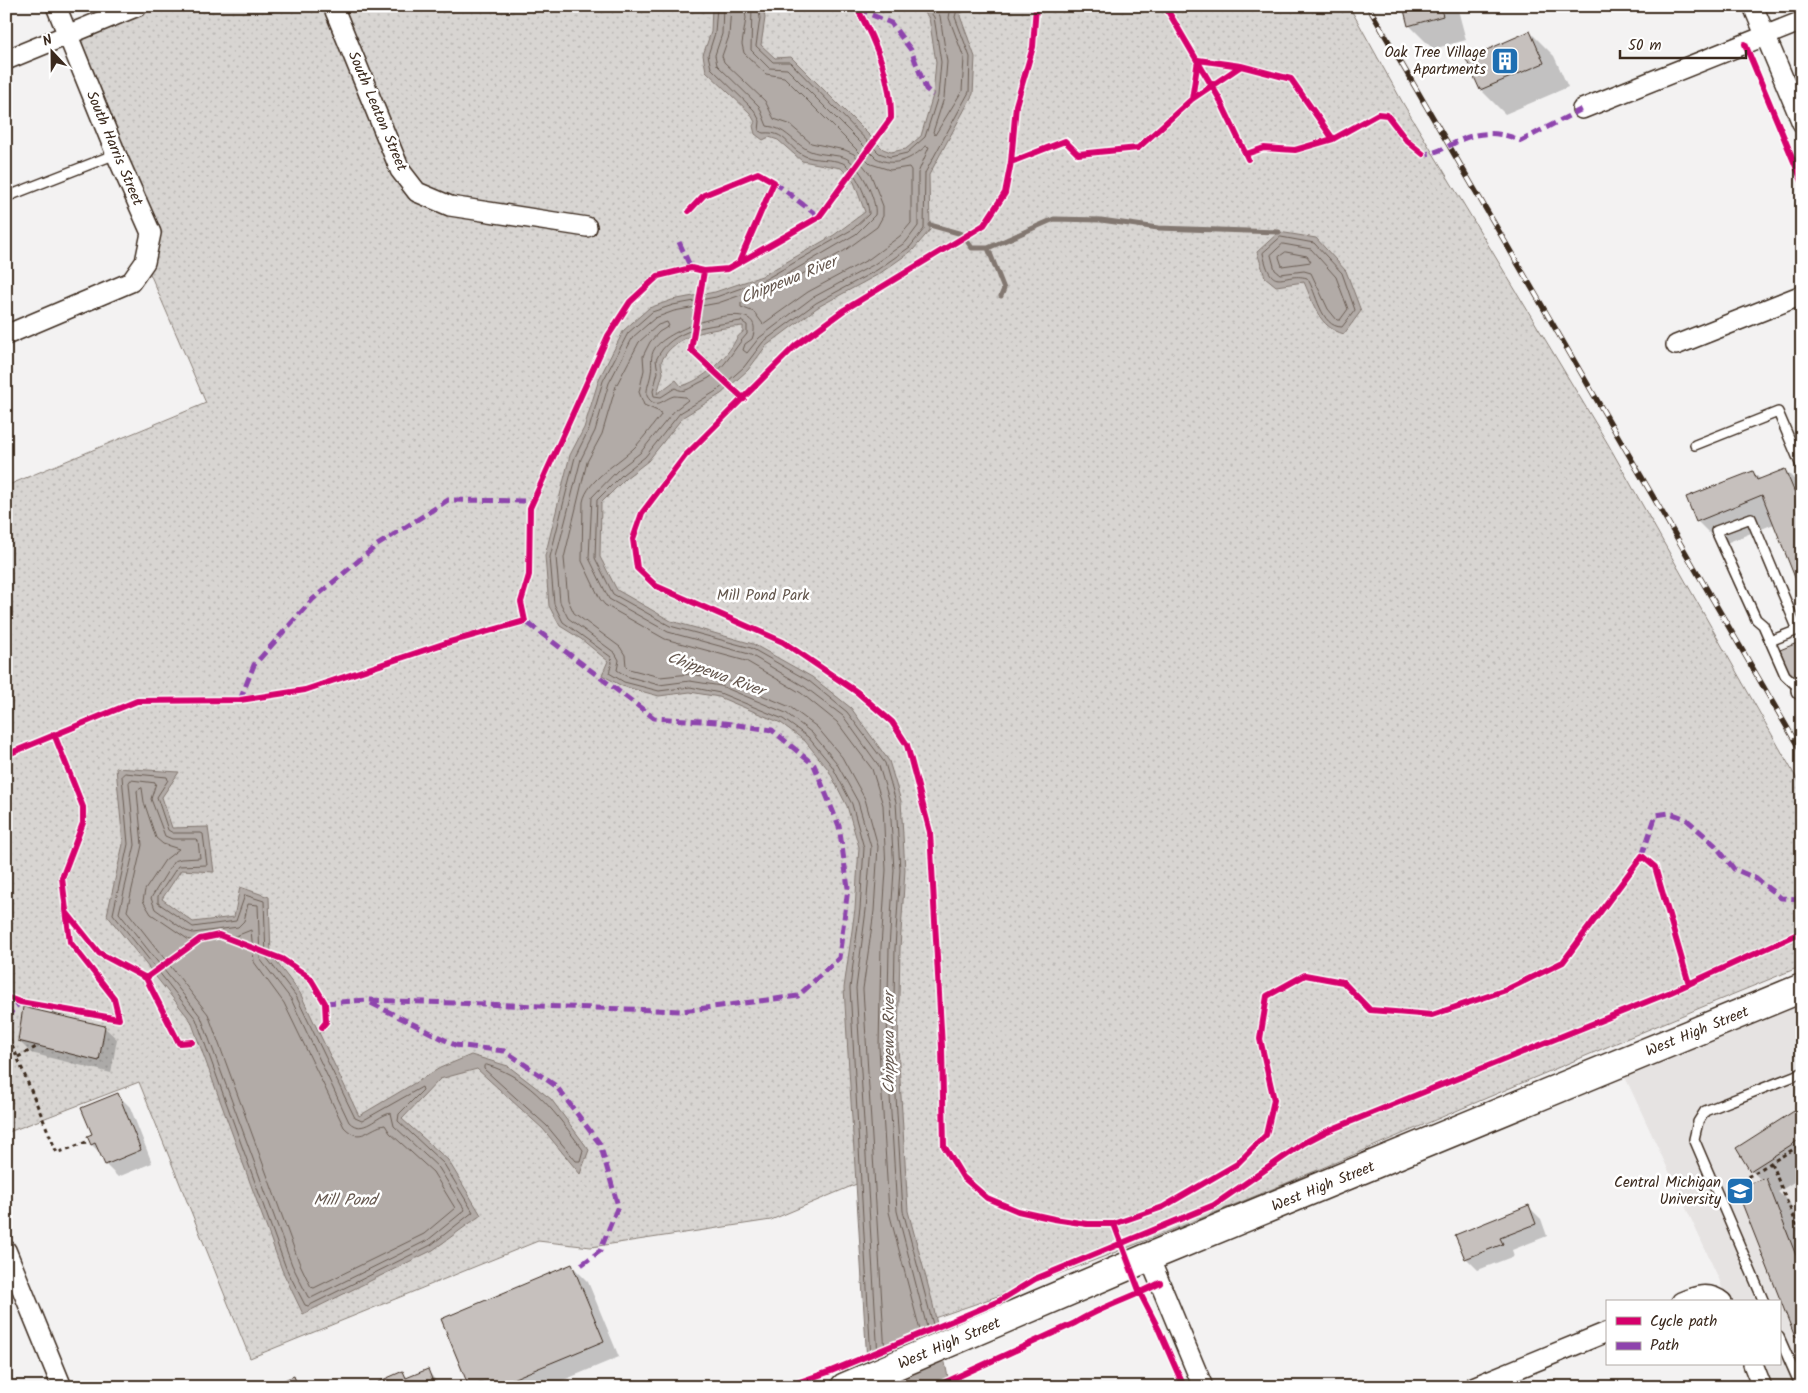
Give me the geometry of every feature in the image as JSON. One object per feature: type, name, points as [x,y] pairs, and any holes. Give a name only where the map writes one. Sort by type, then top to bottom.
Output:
[{"type":"main road","name":"West High Street","points":[[845,1387],[1149,1257],[1802,988]]},
{"type":"street","name":"South Harris Street","points":[[6,335],[131,282],[145,262],[151,233],[116,154],[56,6]]},
{"type":"street","points":[[6,60],[138,6]]},
{"type":"street","name":"South Leaton Street","points":[[333,6],[400,170],[417,192],[450,206],[587,227]]},
{"type":"street","points":[[1753,6],[1802,122]]},
{"type":"street","points":[[1582,109],[1802,21]]},
{"type":"street","points":[[1676,345],[1802,295]]},
{"type":"street","points":[[6,1250],[62,1387]]},
{"type":"street","points":[[1149,1257],[1203,1387]]},
{"type":"street","points":[[1686,1300],[1696,1296],[1718,1299]]},
{"type":"street","points":[[1480,1385],[1606,1332]]},
{"type":"street","points":[[1753,1366],[1762,1387]]},
{"type":"lane","points":[[6,197],[116,154]]},
{"type":"lane","points":[[1695,445],[1778,412],[1802,468]]},
{"type":"lane","points":[[1770,641],[1798,630],[1751,518],[1716,531],[1756,619],[1763,625],[1770,641],[1786,675],[1801,690]]},
{"type":"lane","points":[[1763,1300],[1694,1139],[1698,1122],[1706,1111],[1802,1073]]},
{"type":"lane","points":[[1780,1339],[1801,1387]]},
{"type":"path","points":[[6,1030],[57,1153],[89,1141]]},
{"type":"path","points":[[18,1057],[38,1046]]},
{"type":"path","points":[[1716,1192],[1802,1144]]},
{"type":"path","points":[[1771,1163],[1802,1237]]},
{"type":"shaded area","name":"Central Michigan University","points":[[1802,988],[1802,1387],[1762,1387],[1754,1366],[1780,1366],[1780,1300],[1726,1300],[1719,1279],[1619,1064]]},
{"type":"green space","name":"Mill Pond Park","points":[[138,6],[1349,6],[1404,105],[1608,444],[1802,788],[1802,966],[1182,1226],[1044,1279],[904,1328],[892,1169],[771,1220],[591,1247],[538,1241],[250,1358],[139,1082],[6,1133],[6,486],[206,403],[145,262],[151,233],[69,35]]},
{"type":"water","name":"Chippewa River","points":[[712,6],[763,6],[765,18],[761,45],[775,58],[791,57],[883,149],[891,152],[906,149],[921,136],[933,95],[936,62],[929,18],[919,6],[963,6],[960,16],[975,57],[973,94],[929,175],[930,230],[913,250],[879,274],[818,307],[766,346],[748,370],[721,394],[683,417],[648,461],[626,478],[601,503],[600,557],[617,590],[671,621],[753,644],[812,677],[851,708],[889,761],[901,801],[905,870],[900,948],[898,1047],[908,1211],[932,1300],[950,1387],[870,1387],[868,1378],[844,988],[855,909],[859,847],[847,806],[828,769],[805,741],[781,723],[719,697],[690,692],[659,696],[622,686],[602,675],[608,661],[581,639],[560,626],[549,606],[545,556],[570,455],[584,428],[599,379],[624,330],[649,308],[672,300],[715,292],[762,276],[834,235],[865,212],[854,182],[841,168],[802,161],[778,140],[769,137],[763,140],[755,134],[753,126],[755,122],[750,113],[706,71],[703,55],[711,32]],"holes":[[[743,326],[743,332],[737,337],[722,360],[709,371],[688,384],[681,386],[676,380],[657,394],[663,373],[661,362],[667,352],[676,344],[685,338],[708,331]]]},
{"type":"water","points":[[1279,232],[1316,238],[1346,271],[1361,311],[1344,334],[1328,326],[1318,314],[1304,282],[1276,286],[1265,277],[1257,252]]},
{"type":"water","name":"Mill Pond","points":[[116,768],[179,772],[162,797],[172,828],[208,827],[214,872],[181,870],[162,899],[193,922],[234,917],[240,887],[269,897],[271,955],[300,993],[359,1116],[440,1068],[471,1055],[508,1066],[551,1099],[589,1150],[580,1174],[543,1129],[477,1069],[440,1079],[402,1119],[448,1160],[481,1215],[433,1250],[303,1314],[282,1270],[191,1021],[107,915],[123,844]]},
{"type":"building","name":"Oak Tree Village Apartments","points":[[1403,6],[1440,6],[1443,16],[1408,26]]},
{"type":"building","name":"Oak Tree Village Apartments","points":[[1530,31],[1544,63],[1480,90],[1466,59]]},
{"type":"building","points":[[1785,469],[1802,510],[1802,595],[1762,495],[1696,522],[1686,497],[1753,471],[1757,480]]},
{"type":"building","points":[[1802,641],[1802,674],[1791,678],[1780,650]]},
{"type":"building","points":[[23,1007],[105,1026],[99,1061],[18,1041]]},
{"type":"building","points":[[118,1093],[141,1150],[105,1165],[95,1143],[91,1145],[87,1136],[92,1134],[81,1108]]},
{"type":"building","points":[[1802,1106],[1802,1138],[1750,1171],[1736,1148]]},
{"type":"building","points":[[1766,1178],[1802,1271],[1802,1335],[1795,1337],[1736,1188]]},
{"type":"building","points":[[1529,1205],[1536,1224],[1500,1238],[1503,1244],[1465,1259],[1455,1235]]},
{"type":"building","points":[[572,1264],[604,1341],[493,1387],[483,1387],[482,1383],[469,1387],[441,1319]]},
{"type":"building","points":[[428,1369],[435,1387],[380,1387],[378,1382],[403,1371],[406,1378]]},
{"type":"building","points":[[294,1376],[298,1387],[267,1387]]},
{"type":"waterway","points":[[988,248],[1054,219],[1101,220],[1158,228],[1279,232]]},
{"type":"waterway","points":[[930,225],[962,234],[972,248],[988,248],[1004,289],[1001,296]]},
{"type":"railway","points":[[1368,6],[1802,753]]},
{"type":"marked path","points":[[858,9],[891,23],[911,50],[926,89],[933,95]]},
{"type":"marked path","points":[[1420,152],[1423,154],[1434,152],[1470,136],[1485,134],[1500,134],[1521,141],[1582,109]]},
{"type":"marked path","points":[[774,182],[819,217]]},
{"type":"marked path","points":[[679,242],[691,268]]},
{"type":"marked path","points":[[240,700],[254,665],[312,600],[376,546],[448,500],[533,501]]},
{"type":"marked path","points":[[325,1003],[367,1000],[682,1011],[798,996],[839,958],[848,888],[839,826],[814,765],[772,730],[717,722],[654,718],[525,621],[524,618]]},
{"type":"marked path","points":[[1642,856],[1656,815],[1670,813],[1686,819],[1715,845],[1734,869],[1755,878],[1781,898],[1802,899]]},
{"type":"marked path","points":[[6,1018],[20,1002]]},
{"type":"marked path","points":[[371,1003],[455,1045],[505,1051],[556,1086],[600,1144],[618,1206],[600,1251],[581,1265]]},
{"type":"cycle path","points":[[6,755],[137,701],[240,700],[305,690],[446,643],[525,621],[521,602],[529,575],[530,508],[608,336],[630,302],[658,276],[691,268],[704,271],[728,269],[819,217],[891,118],[889,89],[881,60],[870,32],[856,6]]},
{"type":"cycle path","points":[[1036,6],[1033,47],[1016,105],[1011,162],[1005,193],[984,225],[844,310],[795,346],[685,456],[642,513],[633,539],[637,568],[656,586],[783,642],[857,692],[892,722],[907,745],[930,832],[942,1047],[944,1146],[963,1177],[987,1198],[1018,1211],[1054,1219],[1087,1224],[1114,1224],[1140,1293],[1159,1330],[1184,1387]]},
{"type":"cycle path","points":[[1165,6],[1219,98],[1248,159]]},
{"type":"cycle path","points":[[1745,44],[1802,181]]},
{"type":"cycle path","points":[[1192,99],[1198,60],[1241,66]]},
{"type":"cycle path","points":[[1011,162],[1065,141],[1078,154],[1138,148],[1192,99],[1241,66],[1291,79],[1333,139]]},
{"type":"cycle path","points":[[1246,154],[1264,148],[1295,150],[1333,139],[1378,114],[1387,115],[1407,141],[1423,154]]},
{"type":"cycle path","points":[[689,211],[704,195],[758,173],[774,182],[740,260]]},
{"type":"cycle path","points":[[704,271],[691,350],[744,399]]},
{"type":"cycle path","points":[[6,997],[20,1002],[119,1019],[114,998],[70,942],[62,878],[83,823],[83,807],[54,734]]},
{"type":"cycle path","points":[[1114,1224],[1163,1207],[1237,1164],[1266,1135],[1274,1100],[1260,1039],[1267,996],[1305,975],[1343,982],[1370,1010],[1432,1015],[1506,990],[1563,962],[1642,856],[1655,867],[1689,984]]},
{"type":"cycle path","points":[[67,913],[99,953],[146,978],[179,1043],[192,1042]]},
{"type":"cycle path","points":[[785,1387],[831,1371],[971,1313],[999,1301],[1035,1279],[1214,1205],[1304,1143],[1325,1132],[1671,992],[1802,932]]},
{"type":"cycle path","points":[[146,978],[200,939],[219,935],[282,959],[310,978],[325,1003],[326,1022],[322,1027]]},
{"type":"cycle path","points":[[935,1387],[1160,1283]]},
{"type":"place","name":"Oak Tree Village Apartments","points":[[1505,61]]},
{"type":"place","name":"Central Michigan University","points":[[1740,1191]]}]
